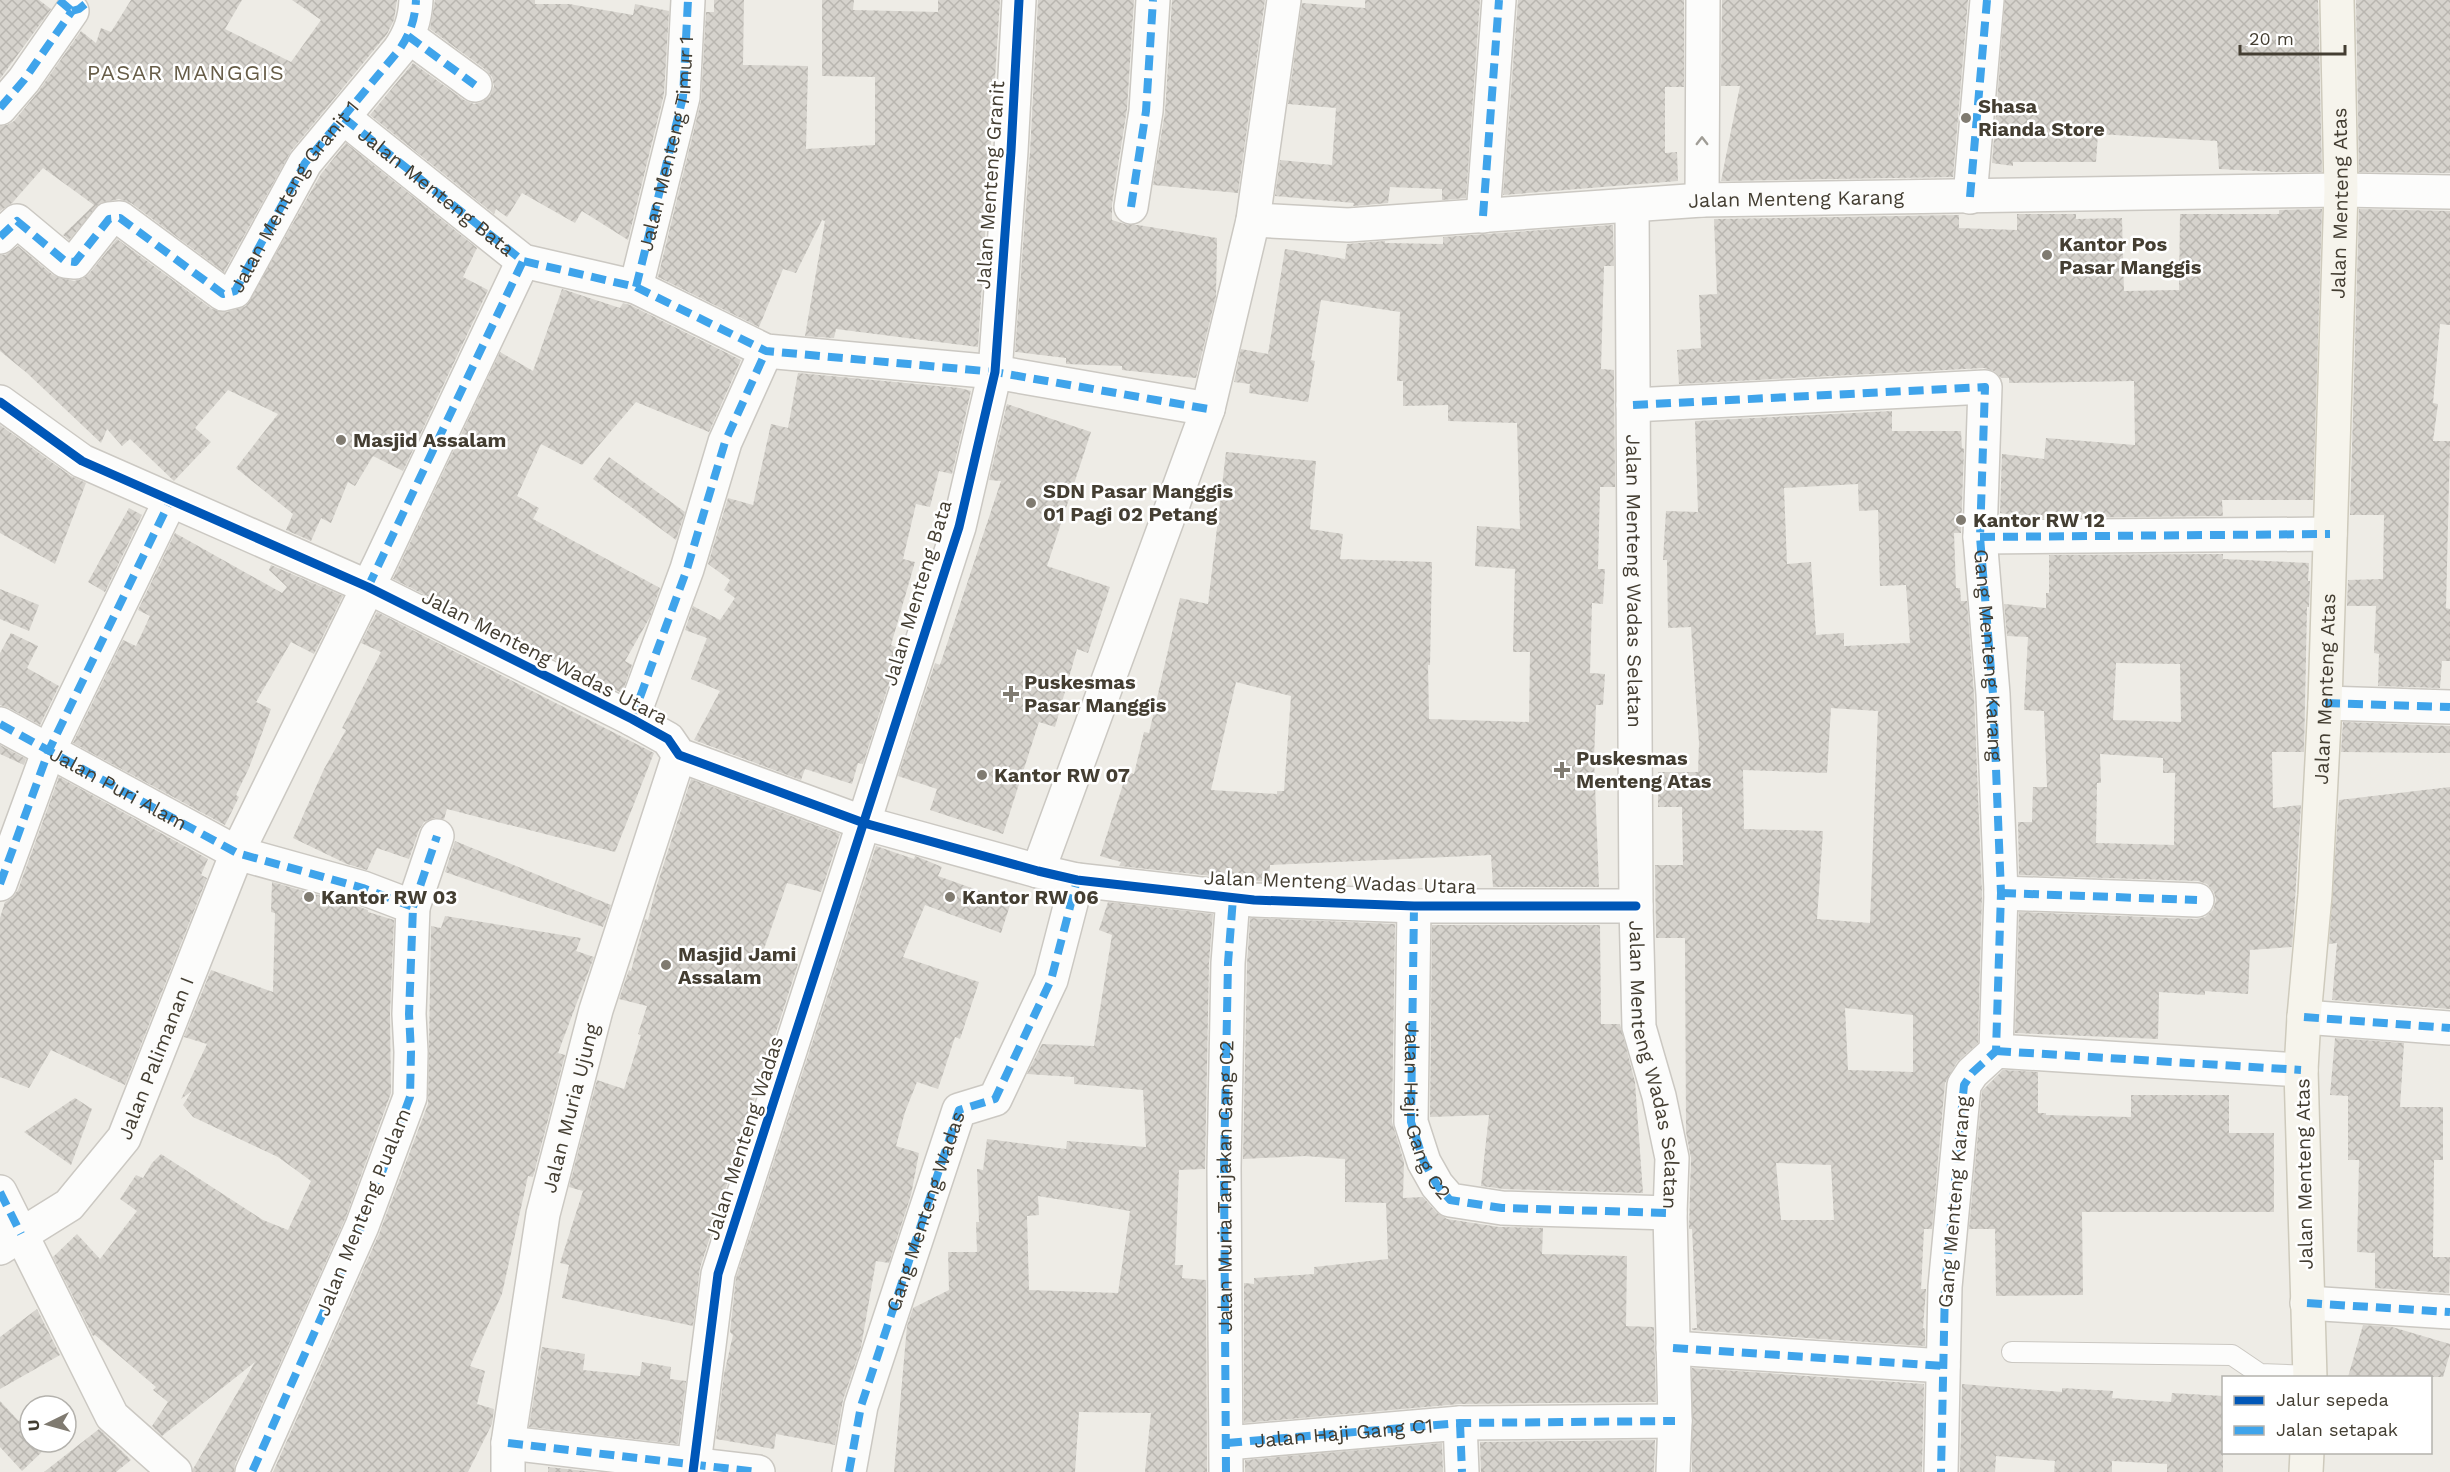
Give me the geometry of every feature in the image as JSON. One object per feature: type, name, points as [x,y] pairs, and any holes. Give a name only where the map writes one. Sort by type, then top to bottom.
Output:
[{"type":"street","name":"Jalan Menteng Granit 1","points":[[2,232],[17,221],[65,261],[75,262],[109,219],[120,218],[223,294],[235,291],[305,163],[344,118],[408,36],[414,22],[416,0]]},
{"type":"street","name":"Jalan Menteng Timur 1","points":[[636,286],[683,97],[688,0]]},
{"type":"street","name":"Jalan Menteng Granit","points":[[995,372],[1019,0]]},
{"type":"street","points":[[1131,207],[1146,111],[1153,0]]},
{"type":"street","points":[[1038,872],[1208,409],[1253,220],[1284,0]]},
{"type":"street","points":[[1483,216],[1499,0]]},
{"type":"street","points":[[1702,200],[1703,0]]},
{"type":"street","points":[[1970,196],[1987,0]]},
{"type":"street","name":"Jalan Menteng Atas","points":[[2310,1376],[2301,1070],[2315,895],[2325,703],[2341,190],[2337,0]]},
{"type":"street","points":[[0,108],[24,80],[74,4]]},
{"type":"street","points":[[408,36],[475,85]]},
{"type":"street","name":"Jalan Menteng Bata","points":[[344,118],[524,261],[636,286],[766,351],[995,372],[1208,409]]},
{"type":"street","name":"Jalan Menteng Karang","points":[[1253,220],[1348,225],[1702,200],[2341,190],[2450,192]]},
{"type":"street","name":"Jalan Menteng Wadas Selatan","points":[[1632,205],[1636,906],[1639,1027],[1659,1096],[1672,1158],[1670,1213],[1674,1472]]},
{"type":"street","name":"Jalan Palimanan I","points":[[10,1241],[69,1205],[124,1138],[237,853],[368,588],[524,261]]},
{"type":"street","points":[[632,718],[687,569],[725,442],[766,351]]},
{"type":"street","name":"Jalan Menteng Bata","points":[[864,823],[959,527],[995,372]]},
{"type":"street","points":[[1634,405],[1985,387],[1980,537]]},
{"type":"street","name":"Jalan Menteng Wadas Utara","points":[[2,407],[82,461],[368,588],[632,718],[668,739],[679,755],[864,823],[1038,872],[1077,880],[1233,898],[1414,906],[1636,906]]},
{"type":"street","points":[[0,884],[50,750],[170,501]]},
{"type":"street","name":"Gang Menteng Karang","points":[[1943,1366],[1946,1287],[1964,1085],[1971,1072],[1996,1051],[2001,893],[1993,694],[1980,537],[2330,534]]},
{"type":"street","points":[[2325,703],[2450,707]]},
{"type":"street","name":"Jalan Puri Alam","points":[[0,724],[237,853]]},
{"type":"street","name":"Jalan Muria Ujung","points":[[508,1458],[543,1214],[596,1010],[679,755]]},
{"type":"street","name":"Jalan Menteng Wadas","points":[[693,1467],[718,1274],[864,823]]},
{"type":"street","name":"Jalan Menteng Pualam","points":[[252,1472],[362,1226],[410,1097],[409,1014],[412,907],[437,836]]},
{"type":"street","points":[[237,853],[363,888],[412,907]]},
{"type":"street","name":"Gang Menteng Wadas","points":[[849,1472],[861,1406],[959,1110],[995,1099],[1051,980],[1077,880]]},
{"type":"street","points":[[2001,893],[2197,900]]},
{"type":"street","name":"Jalan Muria Tanjakan Gang C2","points":[[1226,1458],[1224,1168],[1228,963],[1233,898]]},
{"type":"street","name":"Jalan Haji Gang C2","points":[[1414,906],[1411,1122],[1424,1162],[1437,1185],[1450,1200],[1502,1208],[1670,1213]]},
{"type":"street","points":[[2304,1017],[2450,1028]]},
{"type":"street","points":[[1996,1051],[2301,1070]]},
{"type":"street","points":[[0,1192],[10,1241],[112,1416],[175,1472]]},
{"type":"street","points":[[2307,1303],[2450,1312]]},
{"type":"street","points":[[1673,1348],[1943,1366],[1941,1472]]},
{"type":"street","name":"Jalan Haji Gang C1","points":[[1226,1458],[1460,1423],[1675,1421]]},
{"type":"street","name":"Jalan Haji Gang C1","points":[[1460,1423],[1462,1472]]},
{"type":"street","points":[[2306,1472],[2307,1454]]},
{"type":"street","points":[[508,1458],[758,1472]]},
{"type":"lane","points":[[2012,1352],[2232,1355],[2260,1374],[2293,1376]]},
{"type":"building","points":[[0,0],[39,0],[51,9],[0,79]]},
{"type":"building","points":[[131,0],[242,0],[225,29],[291,62],[321,20],[292,0],[397,0],[394,20],[387,34],[291,151],[224,272],[131,203],[119,199],[100,203],[69,240],[63,235],[94,205],[43,168],[12,203],[0,211],[0,126],[14,121],[38,92],[81,31],[96,43],[101,28],[111,32]]},
{"type":"building","points":[[435,0],[535,0],[535,4],[569,4],[633,15],[635,4],[669,11],[664,94],[628,240],[582,211],[575,223],[522,193],[507,217],[496,209],[494,214],[370,115],[413,63],[464,100],[474,104],[490,96],[494,86],[492,77],[486,70],[430,29]]},
{"type":"building","points":[[714,0],[744,0],[743,65],[808,66],[806,149],[875,145],[875,77],[822,76],[822,0],[854,0],[853,10],[938,12],[938,0],[1000,0],[978,347],[836,329],[834,338],[805,336],[825,221],[822,220],[796,273],[783,269],[759,327],[658,277],[701,101],[706,12],[714,12]]},
{"type":"building","points":[[1038,0],[1134,0],[1127,109],[1112,204],[1112,220],[1128,225],[1217,238],[1216,296],[1196,378],[1122,370],[1122,366],[1066,364],[1066,358],[1015,352],[1030,152]]},
{"type":"building","points":[[1172,0],[1265,0],[1238,193],[1153,185],[1165,112]]},
{"type":"building","points":[[1365,0],[1480,0],[1466,198],[1442,200],[1442,189],[1390,187],[1388,203],[1353,206],[1354,203],[1275,196],[1280,160],[1332,165],[1336,108],[1288,104],[1302,3],[1365,8]]},
{"type":"building","points":[[1518,0],[1684,0],[1684,87],[1665,87],[1665,153],[1677,152],[1678,181],[1503,195]]},
{"type":"building","points":[[1722,0],[1968,0],[1953,177],[1721,181],[1740,86],[1721,86]]},
{"type":"building","points":[[2005,0],[2318,0],[2322,172],[2219,169],[2217,141],[2098,134],[2096,162],[2013,162],[2013,166],[1992,163]]},
{"type":"building","points":[[2356,0],[2450,0],[2450,173],[2359,172]]},
{"type":"building","points":[[346,143],[477,248],[463,277],[488,290],[403,471],[373,456],[355,486],[348,482],[331,523],[321,518],[311,541],[286,530],[293,514],[236,468],[278,414],[228,390],[195,428],[211,442],[174,481],[130,439],[122,446],[107,429],[101,443],[27,373],[0,351],[0,255],[5,255],[18,246],[53,275],[74,281],[89,274],[117,239],[212,309],[227,312],[246,306],[321,174]]},
{"type":"building","points":[[2322,209],[2313,500],[2222,500],[2223,516],[2039,518],[2000,513],[2002,454],[2044,459],[2046,438],[2135,445],[2134,381],[2009,383],[2009,378],[2001,378],[1994,371],[1984,368],[1679,384],[1677,350],[1701,348],[1699,295],[1717,294],[1714,219],[1959,215],[1959,228],[2017,230],[2017,214],[2076,214],[2076,219],[2122,218],[2124,291],[2179,290],[2180,214],[2279,214],[2279,210]]},
{"type":"building","points":[[2359,209],[2450,211],[2450,325],[2440,324],[2433,403],[2438,404],[2433,441],[2450,441],[2446,608],[2450,609],[2450,661],[2442,661],[2440,688],[2378,686],[2379,654],[2374,653],[2376,606],[2347,606],[2348,580],[2383,579],[2384,515],[2350,515]]},
{"type":"building","points":[[1613,225],[1614,266],[1604,266],[1601,369],[1614,370],[1615,487],[1600,487],[1598,569],[1605,569],[1603,604],[1592,603],[1590,673],[1605,674],[1603,705],[1596,705],[1594,759],[1599,887],[1493,887],[1491,855],[1270,865],[1269,882],[1119,866],[1121,862],[1100,856],[1127,772],[1134,774],[1144,732],[1149,733],[1180,598],[1208,604],[1226,452],[1316,461],[1310,529],[1343,534],[1340,559],[1432,562],[1430,665],[1428,665],[1429,719],[1529,722],[1530,652],[1513,652],[1515,569],[1475,566],[1477,526],[1520,529],[1517,423],[1448,421],[1448,405],[1403,406],[1403,381],[1397,381],[1400,312],[1321,300],[1311,360],[1315,361],[1308,402],[1249,393],[1250,384],[1234,382],[1241,349],[1268,354],[1285,249],[1345,259],[1347,244],[1385,241],[1385,243],[1443,244],[1443,237]],"holes":[[[1236,682],[1291,696],[1284,791],[1277,791],[1277,794],[1211,790]]]},
{"type":"building","points":[[562,289],[620,308],[623,303],[630,305],[741,360],[709,432],[636,402],[582,465],[541,444],[517,496],[539,508],[533,519],[660,588],[650,617],[625,661],[632,665],[622,693],[393,579],[500,352],[533,371]]},
{"type":"building","points":[[798,373],[960,388],[971,391],[952,474],[939,471],[930,507],[916,504],[903,559],[915,562],[891,645],[900,649],[863,764],[858,763],[852,784],[805,769],[801,780],[694,740],[720,691],[691,679],[707,638],[685,630],[693,606],[720,620],[735,598],[724,590],[730,580],[708,564],[728,498],[753,505],[771,424],[788,428]]},
{"type":"building","points":[[1007,404],[1091,432],[1047,566],[1110,587],[1088,653],[1077,649],[1055,727],[1039,722],[1003,834],[930,810],[937,789],[898,776],[935,663],[940,665],[1001,481],[989,480]]},
{"type":"building","points":[[1892,411],[1892,431],[1961,431],[1962,448],[1964,449],[1961,533],[1954,533],[1956,588],[1960,588],[1961,601],[1967,601],[1974,695],[1982,893],[1978,1043],[1957,1062],[1945,1083],[1932,1229],[1924,1229],[1921,1289],[1926,1289],[1923,1328],[1925,1329],[1925,1346],[1692,1330],[1692,1328],[1697,1328],[1692,1229],[1689,1229],[1691,1158],[1686,1132],[1685,938],[1656,938],[1655,865],[1683,865],[1682,807],[1658,807],[1658,772],[1698,772],[1699,743],[1691,627],[1668,628],[1667,560],[1663,560],[1666,511],[1698,512],[1695,421]],"holes":[[[1858,484],[1859,511],[1878,510],[1880,586],[1906,585],[1910,643],[1844,646],[1844,633],[1816,635],[1811,562],[1787,564],[1784,488]],[[1831,708],[1878,711],[1870,923],[1817,919],[1823,831],[1744,829],[1743,770],[1827,773]],[[1845,1008],[1913,1015],[1913,1072],[1848,1070]],[[1776,1163],[1831,1165],[1834,1220],[1781,1220]]]},
{"type":"building","points":[[0,425],[71,476],[86,483],[55,564],[0,533]]},
{"type":"building","points":[[609,457],[685,512],[676,540],[593,479]]},
{"type":"building","points":[[129,508],[142,515],[105,592],[88,582]]},
{"type":"building","points":[[175,533],[282,593],[287,587],[269,570],[271,565],[343,596],[314,654],[291,642],[256,702],[271,709],[249,768],[236,795],[239,797],[225,825],[73,743],[123,640],[136,646],[150,616],[138,610]]},
{"type":"building","points":[[2223,554],[2223,559],[2309,563],[2304,752],[2272,752],[2273,808],[2301,805],[2292,947],[2250,950],[2248,994],[2205,991],[2205,995],[2159,992],[2158,1039],[2015,1033],[2019,912],[2196,919],[2205,917],[2213,910],[2216,900],[2214,892],[2207,884],[2198,881],[2019,875],[2018,822],[2032,822],[2033,787],[2047,787],[2044,711],[2024,710],[2028,637],[2007,636],[2004,604],[2046,608],[2046,593],[2049,593],[2049,555]],"holes":[[[2116,663],[2180,664],[2181,722],[2113,720]],[[2100,754],[2163,758],[2163,773],[2175,773],[2174,845],[2096,843],[2097,783],[2101,783]]]},
{"type":"building","points":[[0,589],[39,605],[29,631],[0,619]]},
{"type":"building","points":[[377,612],[654,753],[615,852],[447,809],[444,819],[434,818],[424,822],[409,859],[377,848],[367,870],[347,864],[293,838],[324,769],[346,730],[342,728],[381,652],[361,643]]},
{"type":"building","points":[[11,633],[38,646],[27,668],[59,686],[40,725],[0,705],[0,653]]},
{"type":"building","points":[[2343,722],[2450,726],[2450,753],[2341,752]]},
{"type":"building","points":[[0,745],[26,759],[24,765],[0,754]]},
{"type":"building","points":[[59,777],[208,859],[201,875],[207,878],[125,1085],[51,1050],[29,1088],[0,1077],[0,918],[5,902],[12,898],[18,890]]},
{"type":"building","points":[[691,779],[840,834],[821,892],[787,883],[764,949],[798,964],[700,1268],[693,1326],[562,1298],[569,1265],[560,1263],[583,1191],[569,1187],[597,1080],[624,1089],[641,1035],[638,1034],[647,1006],[619,999],[629,970],[631,971],[645,919],[648,920]]},
{"type":"building","points":[[2450,787],[2450,1009],[2332,1000],[2337,943],[2329,944],[2339,800]]},
{"type":"building","points":[[455,841],[611,905],[603,927],[445,872]]},
{"type":"building","points":[[876,846],[914,859],[915,856],[923,859],[942,867],[938,876],[1011,902],[1001,933],[925,905],[903,957],[979,982],[960,1039],[955,1037],[938,1089],[917,1082],[905,1112],[896,1146],[919,1153],[911,1195],[889,1263],[876,1261],[861,1347],[843,1400],[835,1445],[776,1434],[774,1449],[716,1439],[724,1374],[733,1335],[730,1332],[736,1278]]},
{"type":"building","points":[[272,882],[357,906],[394,920],[390,1013],[391,1093],[345,1219],[235,1464],[234,1472],[193,1472],[255,1362],[162,1436],[152,1426],[168,1402],[153,1390],[156,1387],[95,1335],[93,1336],[53,1257],[77,1234],[100,1259],[137,1211],[120,1199],[136,1175],[143,1178],[161,1154],[263,1220],[288,1230],[311,1181],[278,1157],[193,1117],[183,1105],[192,1091],[181,1099],[207,1044],[184,1037],[211,970],[273,992],[275,913],[271,912]]},
{"type":"building","points":[[1108,902],[1213,914],[1209,963],[1205,1169],[1179,1170],[1175,1265],[1183,1265],[1182,1278],[1206,1280],[1207,1472],[1145,1472],[1151,1413],[1079,1412],[1075,1472],[894,1472],[907,1326],[913,1308],[949,1290],[948,1252],[977,1252],[976,1222],[979,1222],[977,1169],[983,1170],[987,1139],[1066,1149],[1067,1141],[1146,1147],[1143,1090],[1074,1084],[1074,1077],[1027,1074],[1042,1044],[1094,1046],[1112,935],[1099,930]],"holes":[[[1038,1196],[1130,1211],[1118,1293],[1029,1290],[1027,1216],[1039,1215]]]},
{"type":"building","points":[[445,916],[581,938],[576,951],[594,957],[558,1053],[565,1055],[533,1177],[528,1176],[502,1294],[470,1366],[485,1371],[477,1404],[494,1409],[492,1424],[468,1472],[273,1472],[379,1234],[428,1104],[431,926],[441,928]]},
{"type":"building","points":[[1250,918],[1395,924],[1392,1122],[1404,1162],[1403,1198],[1423,1197],[1436,1212],[1447,1219],[1499,1227],[1543,1228],[1542,1254],[1627,1256],[1626,1326],[1654,1327],[1656,1402],[1459,1404],[1244,1423],[1244,1283],[1254,1284],[1254,1278],[1314,1274],[1314,1267],[1388,1259],[1386,1203],[1345,1202],[1345,1159],[1305,1156],[1243,1159]]},
{"type":"building","points":[[1432,925],[1600,925],[1601,1024],[1620,1024],[1635,1082],[1643,1193],[1504,1189],[1481,1186],[1489,1115],[1430,1117]]},
{"type":"building","points":[[2335,1038],[2404,1043],[2400,1107],[2443,1107],[2443,1160],[2434,1160],[2433,1257],[2450,1257],[2449,1293],[2375,1288],[2375,1253],[2357,1252],[2359,1160],[2348,1160],[2348,1096],[2330,1095]]},
{"type":"building","points":[[2003,1070],[2038,1072],[2038,1113],[2046,1113],[2046,1115],[2131,1117],[2131,1095],[2229,1095],[2229,1133],[2274,1133],[2274,1212],[2082,1212],[2083,1295],[1996,1296],[1995,1229],[1969,1229],[1982,1091]]},
{"type":"building","points":[[75,1098],[92,1109],[71,1165],[24,1132]]},
{"type":"building","points":[[37,1309],[60,1355],[0,1389],[0,1337]]},
{"type":"building","points":[[2363,1325],[2392,1327],[2450,1344],[2450,1353],[2443,1377],[2348,1376]]},
{"type":"building","points":[[542,1347],[585,1354],[583,1370],[640,1376],[642,1362],[671,1367],[670,1379],[686,1381],[678,1444],[529,1427]]},
{"type":"building","points":[[1692,1368],[1924,1384],[1922,1472],[1692,1472]]},
{"type":"building","points":[[1962,1384],[2062,1392],[2062,1388],[2113,1391],[2112,1398],[2171,1402],[2172,1393],[2222,1396],[2223,1472],[2167,1472],[2167,1464],[2112,1461],[2112,1472],[2054,1472],[2055,1461],[1996,1456],[1995,1472],[1960,1472]]},
{"type":"building","points":[[0,1401],[18,1420],[18,1454],[40,1454],[22,1471],[0,1447]]},
{"type":"building","points":[[99,1429],[131,1460],[116,1472],[44,1472],[67,1454],[78,1454],[78,1445]]},
{"type":"building","points":[[1655,1440],[1654,1472],[1481,1472],[1480,1442]]},
{"type":"building","points":[[1442,1443],[1443,1472],[1245,1472],[1245,1460]]},
{"type":"building","points":[[548,1467],[595,1472],[548,1472]]},
{"type":"marked path","points":[[59,0],[72,11]]},
{"type":"marked path","points":[[72,11],[79,9],[90,0]]},
{"type":"marked path","points":[[0,237],[17,221],[65,261],[75,262],[109,219],[120,218],[223,294],[235,291],[305,163],[403,44],[413,20],[416,0]]},
{"type":"marked path","points":[[636,287],[683,97],[688,0]]},
{"type":"marked path","points":[[1131,207],[1146,111],[1153,0]]},
{"type":"marked path","points":[[1483,216],[1499,0]]},
{"type":"marked path","points":[[1970,197],[1987,0]]},
{"type":"marked path","points":[[0,108],[24,80],[72,11]]},
{"type":"marked path","points":[[408,36],[475,85]]},
{"type":"marked path","points":[[344,118],[523,261],[636,287],[766,351],[995,372],[1208,409]]},
{"type":"marked path","points":[[368,587],[523,261]]},
{"type":"marked path","points":[[632,719],[687,569],[725,442],[766,351]]},
{"type":"marked path","points":[[1633,405],[1985,387],[1980,537],[1993,694],[2001,893],[1996,1051],[1972,1073],[1964,1085],[1945,1287],[1941,1472]]},
{"type":"marked path","points":[[0,884],[49,750],[170,501]]},
{"type":"marked path","points":[[1980,537],[2330,534]]},
{"type":"marked path","points":[[2325,703],[2450,707]]},
{"type":"marked path","points":[[0,724],[237,853],[363,888],[413,907],[409,1014],[410,1097],[362,1226],[252,1472]]},
{"type":"marked path","points":[[413,907],[437,836]]},
{"type":"marked path","points":[[849,1472],[861,1406],[959,1110],[995,1099],[1051,980],[1077,880]]},
{"type":"marked path","points":[[2001,893],[2197,900]]},
{"type":"marked path","points":[[1226,1472],[1224,1168],[1228,963],[1233,898]]},
{"type":"marked path","points":[[1414,906],[1411,1122],[1424,1162],[1437,1185],[1450,1200],[1502,1208],[1670,1213]]},
{"type":"marked path","points":[[2304,1017],[2450,1028]]},
{"type":"marked path","points":[[1996,1051],[2301,1070]]},
{"type":"marked path","points":[[0,1192],[21,1234]]},
{"type":"marked path","points":[[2307,1303],[2450,1312]]},
{"type":"marked path","points":[[1673,1348],[1943,1366]]},
{"type":"marked path","points":[[1227,1443],[1460,1423],[1675,1421]]},
{"type":"marked path","points":[[1460,1423],[1462,1472]]},
{"type":"marked path","points":[[508,1443],[758,1472]]},
{"type":"cycle path","points":[[693,1472],[718,1274],[959,527],[995,372],[1019,0]]},
{"type":"cycle path","points":[[0,402],[82,461],[368,587],[632,719],[668,739],[679,755],[864,823],[1077,880],[1254,900],[1414,906],[1636,906]]},
{"type":"place","name":"Shasa Rianda Store","points":[[1966,118]]},
{"type":"place","name":"Kantor Pos Pasar Manggis","points":[[2047,255]]},
{"type":"place","name":"Masjid Assalam","points":[[341,440]]},
{"type":"place","name":"SDN Pasar Manggis 01 Pagi 02 Petang","points":[[1031,503]]},
{"type":"place","name":"Kantor RW 12","points":[[1961,520]]},
{"type":"place","name":"Puskesmas Pasar Manggis","points":[[1011,694]]},
{"type":"place","name":"Puskesmas Menteng Atas","points":[[1562,770]]},
{"type":"place","name":"Kantor RW 07","points":[[982,775]]},
{"type":"place","name":"Kantor RW 03","points":[[309,897]]},
{"type":"place","name":"Kantor RW 06","points":[[950,897]]},
{"type":"place","name":"Masjid Jami Assalam","points":[[666,965]]},
{"type":"district","name":"PASAR MANGGIS","points":[[186,72]]}]
